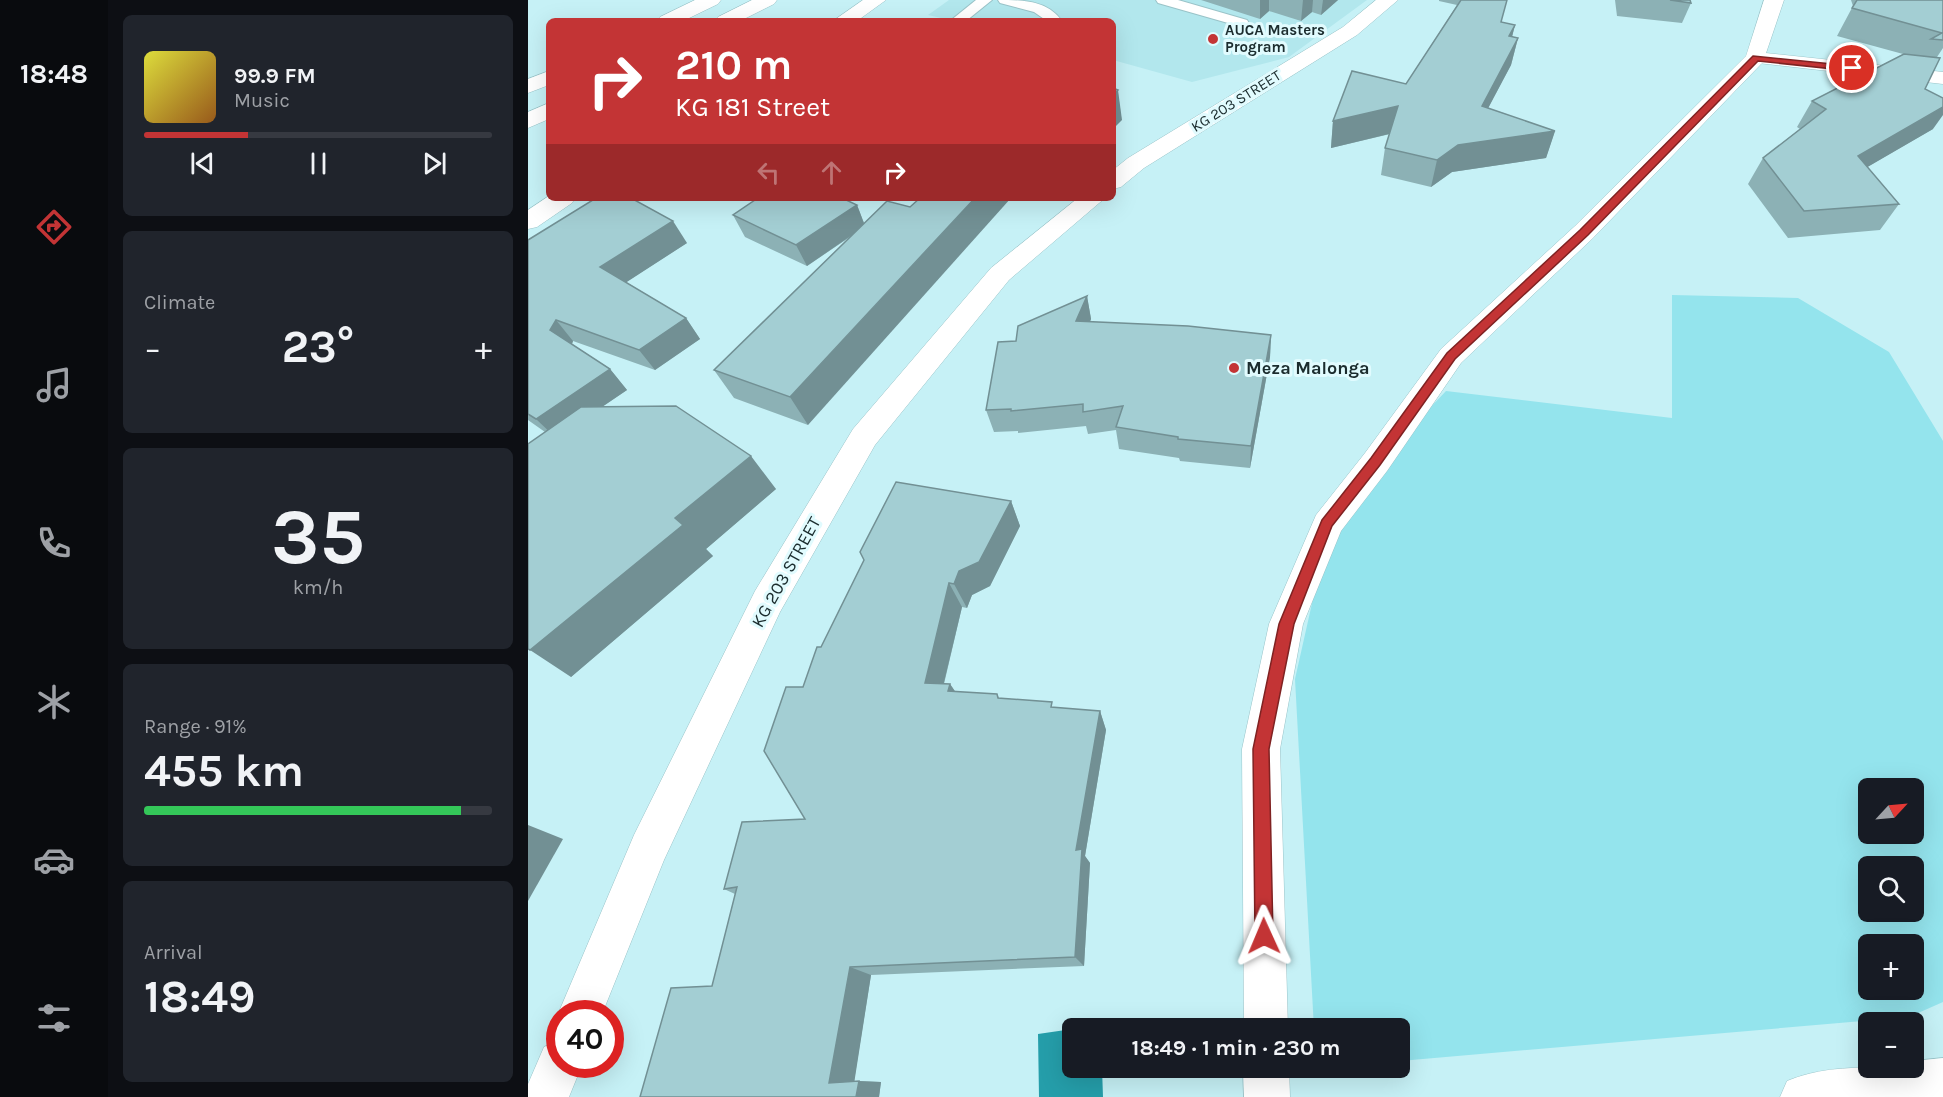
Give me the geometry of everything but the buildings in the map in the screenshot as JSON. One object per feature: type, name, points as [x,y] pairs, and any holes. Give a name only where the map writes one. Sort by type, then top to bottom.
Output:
[{"type":"street","points":[[673,18],[711,0]]},
{"type":"street","points":[[731,18],[767,0]]},
{"type":"street","points":[[848,18],[876,0]]},
{"type":"street","name":"KG 203 STREET","points":[[1116,180],[1136,163],[1350,31],[1388,0]]},
{"type":"street","points":[[1266,1018],[1261,749],[1286,624],[1327,524],[1376,462],[1451,356],[1584,232],[1756,58],[1774,0]]},
{"type":"street","points":[[1756,58],[1943,78]]},
{"type":"street","points":[[528,87],[546,78]]},
{"type":"street","points":[[528,121],[546,112]]},
{"type":"street","points":[[528,221],[558,201]]},
{"type":"street","name":"KG 203 STREET","points":[[586,1000],[648,849],[767,602],[864,437],[1000,274],[1089,201]]},
{"type":"street","points":[[546,1097],[554,1078]]},
{"type":"street","points":[[1266,1078],[1267,1097]]},
{"type":"street","points":[[1803,1097],[1943,1080]]},
{"type":"lane","points":[[961,18],[985,0]]},
{"type":"lane","points":[[1005,0],[1043,10],[1053,18]]},
{"type":"lane","points":[[1163,0],[1242,23]]},
{"type":"shaded area","name":"AUCA Masters Program","points":[[949,0],[1367,0],[1289,57],[1192,82],[1116,61],[1116,18],[941,18],[928,15]]},
{"type":"shaded area","points":[[1672,295],[1798,298],[1889,352],[1943,441],[1943,1002],[1920,1012],[1858,1012],[1858,1021],[1410,1060],[1410,1018],[1313,1018],[1295,679],[1333,510],[1446,391],[1672,418]]},
{"type":"shaded area","points":[[1062,1030],[1062,1078],[1102,1078],[1103,1097],[1039,1097],[1038,1034]]},
{"type":"place","name":"AUCA Masters Program","points":[[1213,39]]},
{"type":"place","name":"Meza Malonga","points":[[1234,368]]},
{"type":"route","points":[[1264,936],[1261,749],[1286,624],[1327,524],[1376,462],[1451,356],[1584,232],[1703,109],[1756,58],[1852,68]]}]
